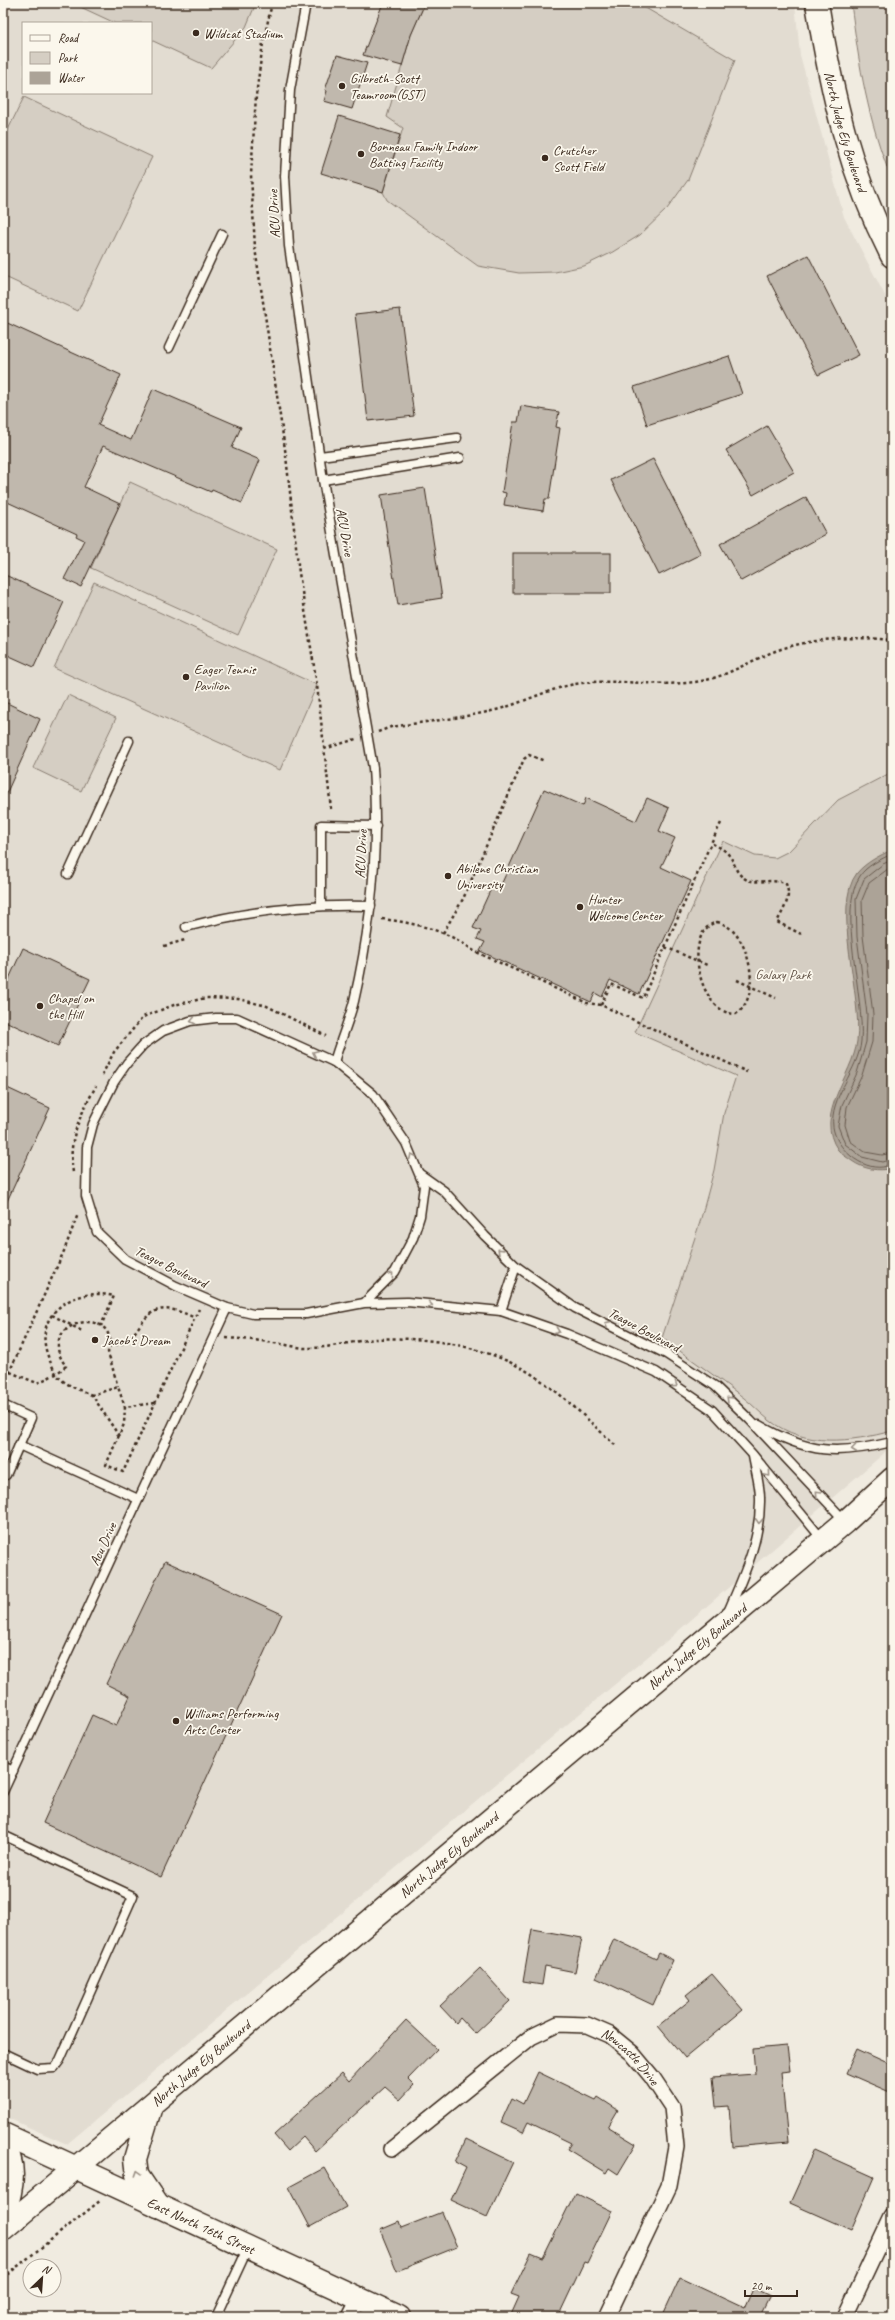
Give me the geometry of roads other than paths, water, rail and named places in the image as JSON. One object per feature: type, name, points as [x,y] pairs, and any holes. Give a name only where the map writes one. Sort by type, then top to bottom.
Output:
[{"type":"main road","name":"North Judge Ely Boulevard","points":[[817,3],[837,113],[849,154],[880,232],[892,256]]},
{"type":"main road","name":"North Judge Ely Boulevard","points":[[3,2229],[151,2106],[723,1622],[822,1539],[845,1522],[892,1479]]},
{"type":"main road","points":[[151,2106],[136,2159],[137,2175],[158,2206]]},
{"type":"main road","name":"East North 16th Street","points":[[3,2134],[248,2248],[355,2308],[399,2317]]},
{"type":"main road","points":[[3,2146],[7,2151],[12,2176],[10,2197],[3,2216]]},
{"type":"street","name":"Newcastle Drive","points":[[392,2149],[531,2037],[558,2024],[587,2025],[610,2035],[632,2053],[652,2077],[672,2107],[676,2147],[668,2186],[608,2317]]},
{"type":"street","points":[[845,2317],[892,2217]]},
{"type":"lane","name":"ACU Drive","points":[[306,3],[290,90],[285,176],[289,246],[323,480],[373,768],[376,826],[369,918],[353,1002],[334,1062]]},
{"type":"lane","points":[[169,348],[222,234]]},
{"type":"lane","points":[[320,456],[457,438]]},
{"type":"lane","points":[[323,480],[460,458]]},
{"type":"lane","points":[[68,874],[129,741]]},
{"type":"lane","points":[[321,905],[321,826],[376,826]]},
{"type":"lane","points":[[186,927],[209,921],[321,905],[370,906]]},
{"type":"lane","name":"Teague Boulevard","points":[[364,1303],[395,1272],[413,1238],[420,1216],[424,1186],[406,1143],[373,1094],[334,1062],[237,1018],[216,1018],[190,1021],[163,1031],[143,1045],[127,1063],[110,1089],[93,1124],[87,1147],[86,1196],[97,1232],[126,1259],[176,1286],[227,1308],[253,1314],[306,1314],[364,1303],[407,1302],[502,1311],[566,1334],[656,1372],[712,1410],[753,1455],[822,1539]]},
{"type":"lane","name":"Teague Boulevard","points":[[420,1174],[444,1191],[485,1236],[516,1266],[575,1308],[666,1354],[709,1382],[750,1420],[845,1522]]},
{"type":"lane","points":[[502,1311],[516,1266]]},
{"type":"lane","name":"Acu Drive","points":[[3,1792],[227,1308]]},
{"type":"lane","points":[[3,1406],[31,1418],[6,1475],[3,1473]]},
{"type":"lane","points":[[750,1420],[777,1436],[803,1446],[837,1451],[892,1442]]},
{"type":"lane","points":[[19,1445],[138,1500]]},
{"type":"lane","points":[[723,1622],[750,1560],[759,1528],[760,1497],[753,1455]]},
{"type":"lane","points":[[3,1766],[13,1771]]},
{"type":"lane","points":[[3,1835],[133,1896],[60,2060],[54,2068],[37,2069],[3,2053]]},
{"type":"lane","points":[[216,2317],[248,2248]]},
{"type":"water","points":[[892,850],[892,1168],[877,1170],[856,1164],[838,1150],[831,1137],[830,1123],[832,1109],[854,1054],[857,1041],[858,1023],[847,929],[847,907],[850,888],[860,869]]},
{"type":"place","name":"Wildcat Stadium","points":[[196,33]]},
{"type":"place","name":"Gilbreth-Scott Teamroom(GST)","points":[[342,86]]},
{"type":"place","name":"Bonneau Family Indoor Batting Facility","points":[[361,154]]},
{"type":"place","name":"Crutcher Scott Field","points":[[545,158]]},
{"type":"place","name":"Eager Tennis Pavilion","points":[[186,677]]},
{"type":"place","name":"Abilene Christian University","points":[[448,876]]},
{"type":"place","name":"Hunter Welcome Center","points":[[580,907]]},
{"type":"place","name":"Chapel on the Hill","points":[[40,1006]]},
{"type":"place","name":"Jacob's Dream","points":[[95,1340]]},
{"type":"place","name":"Williams Performing Arts Center","points":[[176,1721]]},
{"type":"park label","name":"Galaxy Park","points":[[783,974]]}]
